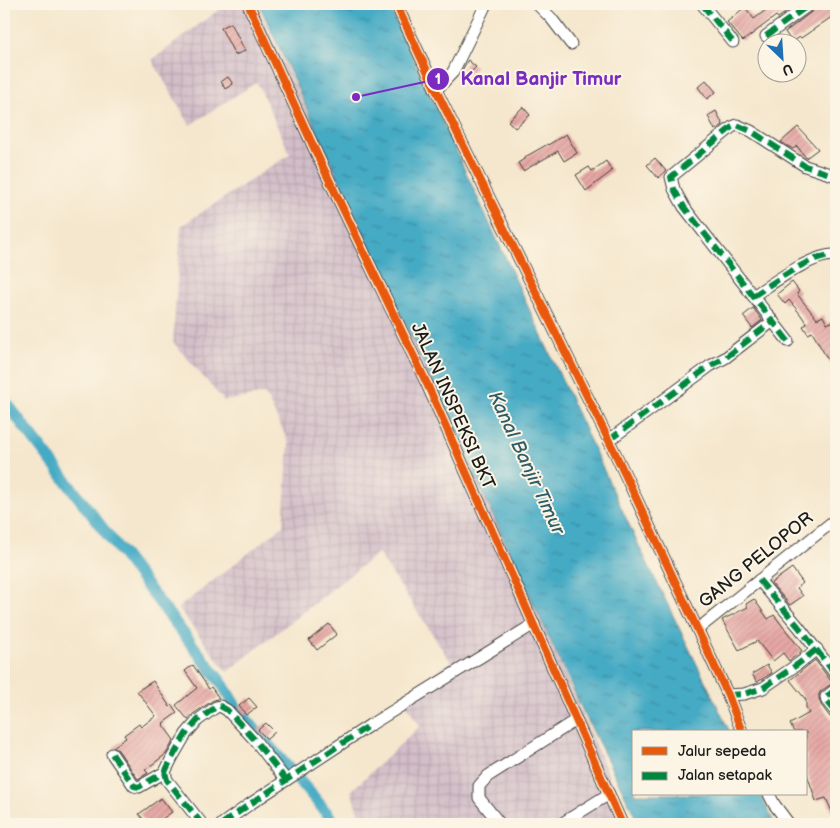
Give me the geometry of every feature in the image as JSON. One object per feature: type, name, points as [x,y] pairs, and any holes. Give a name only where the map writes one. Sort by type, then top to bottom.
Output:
[{"type":"street","name":"JALAN INSPEKSI BKT","points":[[248,4],[320,163],[375,273],[427,384],[622,824]]},
{"type":"street","points":[[396,4],[436,90],[609,440],[698,629],[728,695],[741,730]]},
{"type":"street","points":[[436,90],[454,72],[486,4]]},
{"type":"street","points":[[537,4],[551,18],[571,44]]},
{"type":"street","points":[[702,4],[733,42]]},
{"type":"street","points":[[772,32],[810,4]]},
{"type":"street","points":[[788,341],[684,206],[674,189],[671,177],[732,127],[737,125],[750,131],[805,166],[836,176]]},
{"type":"street","points":[[753,296],[812,260],[826,256],[836,256]]},
{"type":"street","points":[[609,440],[710,366],[725,358],[773,321]]},
{"type":"street","name":"GANG PELOPOR","points":[[698,629],[836,518]]},
{"type":"street","points":[[758,580],[798,626],[836,675]]},
{"type":"street","points":[[222,824],[370,725],[534,624]]},
{"type":"street","points":[[728,695],[744,694],[763,688],[816,649]]},
{"type":"street","points":[[836,689],[826,698],[836,712]]},
{"type":"street","points":[[112,754],[134,786],[139,787],[165,772],[186,734],[198,720],[220,706],[227,710],[288,779]]},
{"type":"street","points":[[500,824],[479,798],[479,786],[488,776],[576,720]]},
{"type":"street","points":[[165,772],[168,780],[202,824]]},
{"type":"street","points":[[561,824],[609,794]]},
{"type":"street","points":[[770,796],[789,824]]},
{"type":"shaded area","points":[[229,4],[256,4],[440,390],[630,824],[362,824],[351,791],[420,726],[400,695],[451,662],[378,553],[227,672],[178,608],[283,526],[289,443],[265,394],[224,401],[173,342],[181,226],[290,154],[257,82],[190,125],[152,60]]},
{"type":"water","points":[[259,4],[388,4],[637,542],[729,730],[632,730],[632,796],[761,796],[775,824],[639,824],[581,707]]},
{"type":"building","points":[[774,4],[798,4],[778,18],[776,16],[743,41],[727,22],[745,7],[754,19]]},
{"type":"building","points":[[817,4],[836,4],[836,14],[808,33],[785,32],[814,10]]},
{"type":"building","points":[[231,23],[245,51],[235,55],[221,28]]},
{"type":"building","points":[[468,60],[476,67],[465,78],[460,74]]},
{"type":"building","points":[[228,77],[233,84],[225,89],[221,81]]},
{"type":"building","points":[[706,80],[716,92],[707,99],[698,87]]},
{"type":"building","points":[[523,107],[530,115],[515,128],[508,121]]},
{"type":"building","points":[[716,111],[723,125],[715,130],[708,116]]},
{"type":"building","points":[[798,127],[818,149],[806,158],[797,146],[793,149],[781,142]]},
{"type":"building","points":[[566,134],[577,153],[564,161],[558,151],[523,171],[518,163],[525,157]]},
{"type":"building","points":[[655,158],[666,171],[658,178],[647,165]]},
{"type":"building","points":[[606,161],[612,171],[586,191],[576,175],[589,167],[592,171]]},
{"type":"building","points":[[792,282],[799,291],[797,294],[817,319],[823,316],[827,324],[836,320],[836,374],[812,332],[808,334],[803,326],[807,324],[801,315],[789,300],[785,304],[777,294]]},
{"type":"building","points":[[753,308],[762,320],[752,328],[743,316]]},
{"type":"building","points":[[792,568],[803,583],[797,588],[803,596],[790,605],[771,583]]},
{"type":"building","points":[[754,599],[768,619],[774,615],[802,651],[789,661],[783,653],[773,661],[757,641],[739,650],[722,620],[748,607],[746,604]]},
{"type":"building","points":[[329,624],[337,634],[317,650],[309,640]]},
{"type":"building","points":[[815,660],[830,680],[834,682],[821,691],[819,698],[821,705],[830,717],[836,719],[836,821],[826,798],[816,801],[808,777],[808,730],[793,730],[790,724],[809,713],[806,708],[806,700],[790,680]]},
{"type":"building","points":[[193,665],[209,689],[211,687],[219,698],[193,714],[188,720],[176,705],[197,688],[185,671]]},
{"type":"building","points":[[767,665],[772,673],[757,682],[752,674]]},
{"type":"building","points":[[153,681],[170,707],[172,705],[177,713],[163,723],[174,740],[166,754],[145,770],[148,773],[138,779],[118,750],[113,747],[126,738],[124,735],[139,724],[141,727],[156,716],[137,691]]},
{"type":"building","points":[[249,698],[257,707],[246,715],[239,706]]},
{"type":"building","points":[[266,723],[275,732],[267,739],[258,730]]},
{"type":"building","points":[[161,798],[172,812],[155,824],[147,824],[139,814]]},
{"type":"waterway","points":[[4,400],[223,685],[237,709],[336,824]]},
{"type":"marked path","points":[[702,4],[733,42]]},
{"type":"marked path","points":[[772,32],[810,4]]},
{"type":"marked path","points":[[788,341],[684,207],[674,189],[671,177],[732,127],[737,125],[751,131],[805,166],[836,176]]},
{"type":"marked path","points":[[753,296],[805,264],[816,259],[836,255]]},
{"type":"marked path","points":[[609,440],[710,366],[725,358],[773,321]]},
{"type":"marked path","points":[[759,580],[836,675]]},
{"type":"marked path","points":[[728,695],[744,694],[763,688],[817,649]]},
{"type":"marked path","points":[[836,689],[826,697],[836,712]]},
{"type":"marked path","points":[[112,754],[134,786],[139,787],[165,772],[186,734],[198,720],[220,706],[227,710],[254,739],[286,780]]},
{"type":"marked path","points":[[222,824],[370,725]]},
{"type":"marked path","points":[[165,772],[167,780],[202,824]]},
{"type":"cycle path","points":[[248,4],[321,163],[427,384],[622,824]]},
{"type":"cycle path","points":[[396,4],[436,90],[615,453],[728,695],[741,730]]},
{"type":"place","name":"Kanal Banjir Timur","points":[[356,97]]}]
